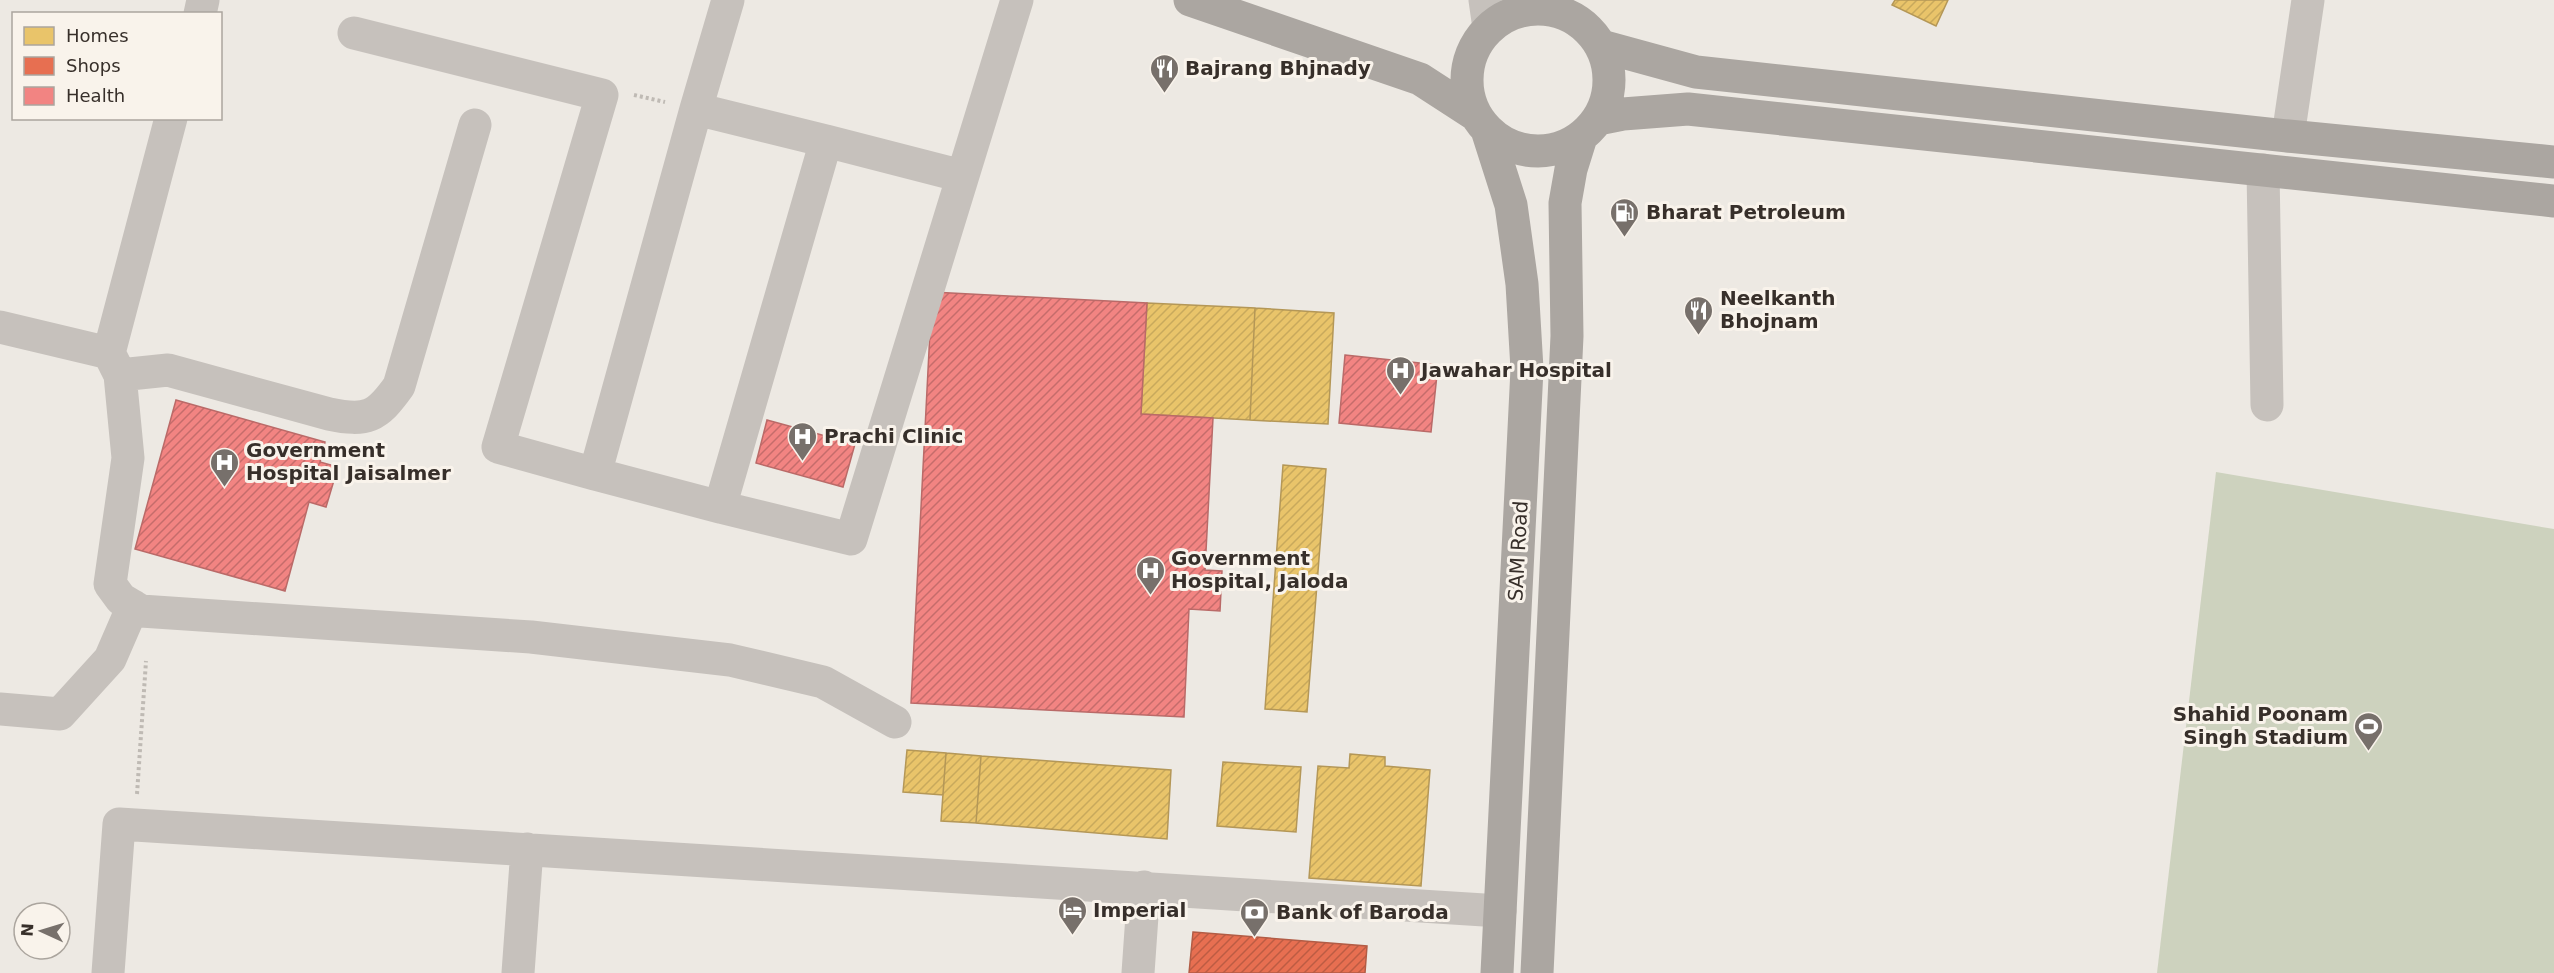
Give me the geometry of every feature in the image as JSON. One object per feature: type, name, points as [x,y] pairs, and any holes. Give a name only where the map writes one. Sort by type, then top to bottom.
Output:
[{"type":"main road","points":[[1190,0],[1420,79],[1481,123],[1505,144],[1524,151],[1544,152],[1563,147],[1589,128],[1623,114],[1688,109],[2554,201]]},
{"type":"main road","points":[[1487,14],[1509,14],[1554,6],[1579,22],[1601,46],[1609,79],[1606,100],[1589,128],[1571,169],[1565,203],[1567,336],[1537,973]]},
{"type":"main road","points":[[1420,79],[1441,76],[1457,66],[1487,14]]},
{"type":"main road","points":[[1481,123],[1467,92],[1467,69],[1487,14]]},
{"type":"main road","points":[[1601,46],[1696,72],[2288,136],[2554,162]]},
{"type":"main road","name":"SAM Road","points":[[1481,123],[1511,205],[1522,284],[1527,369],[1497,973]]},
{"type":"street","points":[[595,474],[728,0]]},
{"type":"street","points":[[354,33],[602,95],[498,447],[720,507],[851,539],[1017,0]]},
{"type":"street","points":[[2288,136],[2308,0]]},
{"type":"street","points":[[696,109],[963,176]]},
{"type":"street","points":[[171,120],[114,364],[128,458],[110,584],[121,599],[141,611],[531,637],[730,660],[823,682],[895,722]]},
{"type":"street","points":[[0,327],[114,364],[168,370],[352,419],[370,416],[386,405],[399,386],[475,125]]},
{"type":"street","points":[[720,507],[826,141]]},
{"type":"street","points":[[2263,170],[2267,405]]},
{"type":"street","points":[[0,709],[60,714],[110,659],[133,606]]},
{"type":"street","points":[[108,973],[118,824],[1144,886],[1500,910]]},
{"type":"street","points":[[518,973],[527,849]]},
{"type":"street","points":[[1138,973],[1144,886]]},
{"type":"path","points":[[602,95],[614,90],[696,109]]},
{"type":"path","points":[[134,825],[146,659]]},
{"type":"green space","name":"Shahid Poonam Singh Stadium","points":[[2216,472],[2554,529],[2554,973],[2157,973]]},
{"type":"building: Homes","points":[[1895,0],[1948,0],[1936,26],[1892,5]]},
{"type":"building: Homes","points":[[1147,303],[1255,308],[1250,420],[1141,414]]},
{"type":"building: Homes","points":[[1255,308],[1334,313],[1328,424],[1250,420]]},
{"type":"building: Homes","points":[[1283,465],[1326,469],[1307,712],[1265,709]]},
{"type":"building: Homes","points":[[907,750],[946,753],[943,795],[903,792]]},
{"type":"building: Homes","points":[[946,753],[981,756],[976,823],[941,821]]},
{"type":"building: Homes","points":[[1350,754],[1385,757],[1385,766],[1430,770],[1421,886],[1309,878],[1318,766],[1349,768]]},
{"type":"building: Homes","points":[[981,756],[1171,770],[1167,839],[976,823]]},
{"type":"building: Homes","points":[[1223,762],[1301,767],[1296,832],[1217,826]]},
{"type":"building: Shops","points":[[1193,932],[1367,946],[1365,973],[1189,973]]},
{"type":"building: Health","points":[[932,292],[1147,303],[1141,414],[1213,418],[1205,570],[1222,571],[1220,611],[1189,609],[1184,717],[911,703]]},
{"type":"building: Health","points":[[1345,355],[1438,365],[1431,432],[1339,423]]},
{"type":"building: Health","points":[[176,400],[325,442],[320,462],[338,467],[326,507],[309,502],[285,591],[135,549]]},
{"type":"building: Health","points":[[767,420],[855,444],[843,487],[756,463]]},
{"type":"place","name":"Bajrang Bhjnady","points":[[1164,94]]},
{"type":"place","name":"Bharat Petroleum","points":[[1625,238]]},
{"type":"place","name":"Neelkanth Bhojnam","points":[[1699,336]]},
{"type":"place","name":"Jawahar Hospital","points":[[1400,396]]},
{"type":"place","name":"Prachi Clinic","points":[[803,462]]},
{"type":"place","name":"Government Hospital Jaisalmer","points":[[225,488]]},
{"type":"place","name":"Government Hospital, Jaloda","points":[[1150,596]]},
{"type":"place","name":"Shahid Poonam Singh Stadium","points":[[2369,752]]},
{"type":"place","name":"Imperial","points":[[1072,936]]},
{"type":"place","name":"Bank of Baroda","points":[[1255,938]]}]
